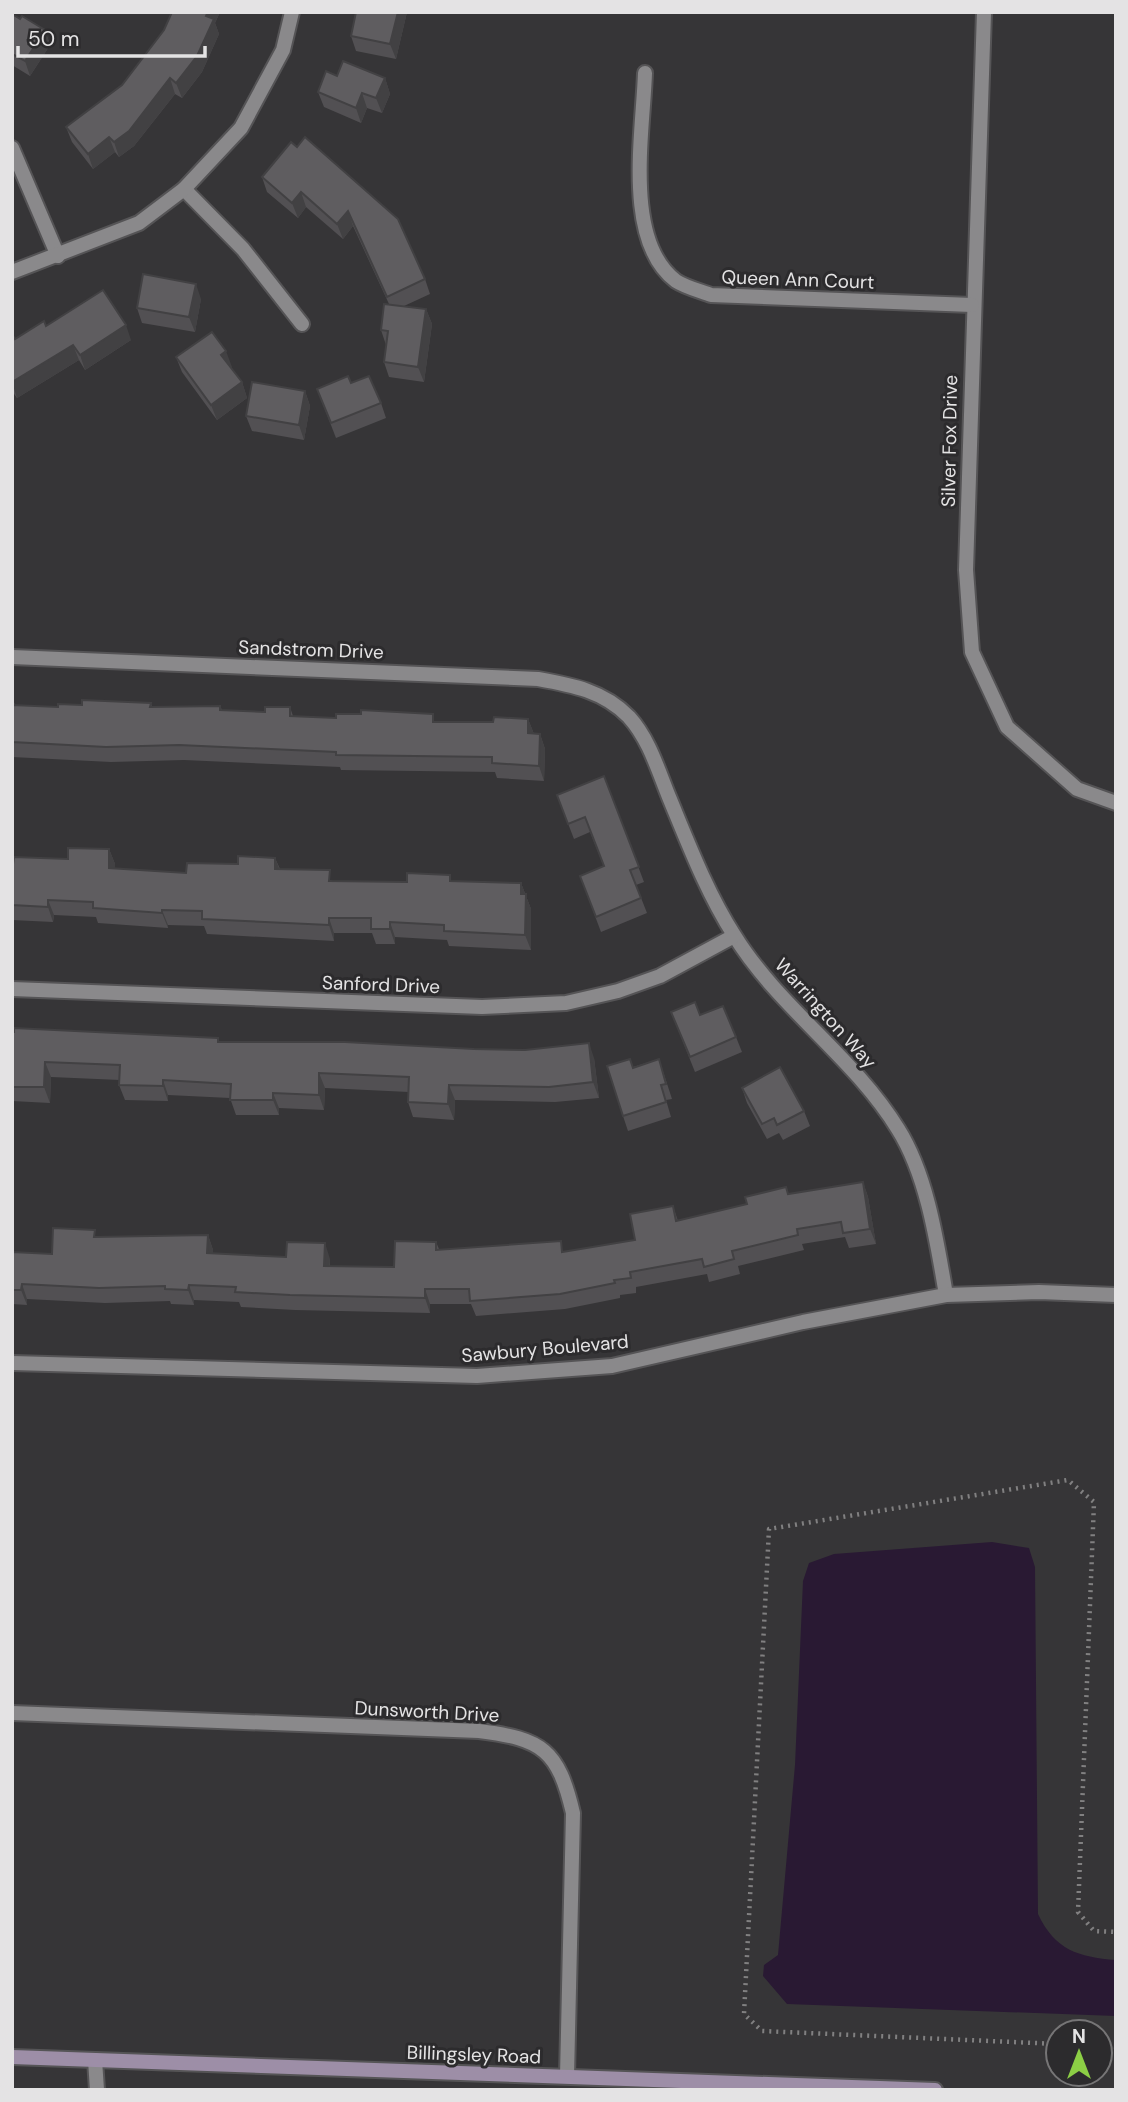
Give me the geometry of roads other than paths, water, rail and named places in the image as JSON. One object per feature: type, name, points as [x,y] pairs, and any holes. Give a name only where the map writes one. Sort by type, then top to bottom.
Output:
[{"type":"street","points":[[12,272],[139,223],[184,189],[241,128],[283,50],[292,12]]},
{"type":"street","name":"Silver Fox Drive","points":[[984,12],[972,305],[966,570],[971,652],[1007,727],[1077,789],[1116,803]]},
{"type":"street","name":"Queen Ann Court","points":[[645,73],[640,218],[651,254],[677,281],[711,295],[972,305]]},
{"type":"street","points":[[12,148],[58,256]]},
{"type":"street","points":[[184,189],[243,249],[302,324]]},
{"type":"street","name":"Sandstrom Drive","points":[[12,657],[538,678],[574,685],[606,697]]},
{"type":"street","name":"Warrington Way","points":[[606,697],[629,717],[645,740],[688,844],[734,936],[792,1010],[861,1080],[899,1130],[926,1196],[946,1296]]},
{"type":"street","name":"Sanford Drive","points":[[12,989],[482,1007],[566,1003],[618,991],[660,976],[734,936]]},
{"type":"street","name":"Sawbury Boulevard","points":[[12,1363],[351,1374],[491,1375],[612,1366],[803,1322],[946,1296],[1039,1292],[1116,1294]]},
{"type":"street","name":"Dunsworth Drive","points":[[12,1713],[479,1731],[516,1736],[550,1753],[565,1782],[573,1813],[567,2076]]},
{"type":"street","name":"Billingsley Road","points":[[12,2057],[934,2090]]},
{"type":"street","points":[[95,2060],[97,2090]]}]
